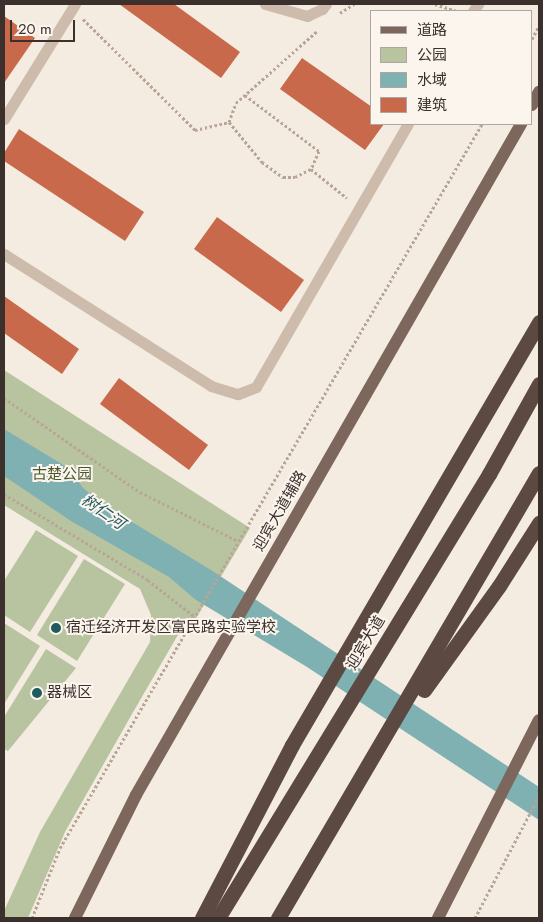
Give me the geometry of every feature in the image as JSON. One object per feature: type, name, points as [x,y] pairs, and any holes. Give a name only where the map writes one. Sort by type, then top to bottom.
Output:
[{"type":"highway","points":[[202,918],[292,745],[539,322]]},
{"type":"highway","name":"迎宾大道","points":[[218,918],[489,474],[539,384]]},
{"type":"highway","points":[[278,918],[375,758],[539,473]]},
{"type":"highway","points":[[375,758],[499,586],[539,523]]},
{"type":"main road","points":[[533,103],[539,92]]},
{"type":"main road","name":"迎宾大道辅路","points":[[76,918],[136,795],[520,125]]},
{"type":"main road","points":[[438,918],[539,720]]},
{"type":"lane","points":[[265,4],[307,16],[322,9],[326,4]]},
{"type":"lane","points":[[4,117],[73,6]]},
{"type":"lane","points":[[4,254],[211,386],[238,394],[256,387],[407,125]]},
{"type":"path","points":[[338,15],[354,4]]},
{"type":"path","points":[[435,4],[453,10]]},
{"type":"path","points":[[73,6],[195,130],[229,122]]},
{"type":"path","points":[[533,37],[539,26]]},
{"type":"path","points":[[229,122],[236,103],[322,27]]},
{"type":"path","points":[[229,122],[262,162],[283,177],[295,177],[311,169],[319,151],[245,95]]},
{"type":"path","points":[[32,918],[60,848],[481,125]]},
{"type":"path","points":[[311,169],[360,208]]},
{"type":"path","points":[[4,398],[140,492],[238,541]]},
{"type":"path","points":[[4,494],[148,580],[194,616]]},
{"type":"path","points":[[475,918],[539,796]]},
{"type":"green space","name":"古楚公园","points":[[4,370],[250,528],[192,625],[186,621],[132,714],[65,832],[28,918],[4,918],[4,911],[40,832],[150,642],[151,615],[140,589],[4,505]]},
{"type":"green space","points":[[36,530],[78,556],[30,632],[4,615],[4,581]]},
{"type":"green space","points":[[84,559],[125,584],[77,661],[37,635]]},
{"type":"green space","points":[[4,623],[40,646],[4,704]]},
{"type":"green space","name":"器械区","points":[[46,649],[76,668],[8,751],[4,749],[4,717]]},
{"type":"water","name":"树仁河","points":[[4,429],[70,469],[83,488],[104,505],[211,570],[539,787],[539,820],[307,667],[196,600],[169,577],[71,521],[4,476]]},
{"type":"building","points":[[119,4],[174,4],[240,52],[221,78]]},
{"type":"building","points":[[4,16],[35,38],[4,83]]},
{"type":"building","points":[[302,58],[370,106],[370,125],[383,125],[365,150],[280,89]]},
{"type":"building","points":[[19,129],[144,212],[125,241],[4,161],[4,153]]},
{"type":"building","points":[[217,217],[304,280],[281,312],[194,249]]},
{"type":"building","points":[[4,296],[79,349],[62,374],[4,333]]},
{"type":"building","points":[[119,378],[208,445],[189,470],[100,404]]},
{"type":"place","name":"宿迁经济开发区富民路实验学校","points":[[56,628]]},
{"type":"place","name":"器械区","points":[[37,693]]}]
